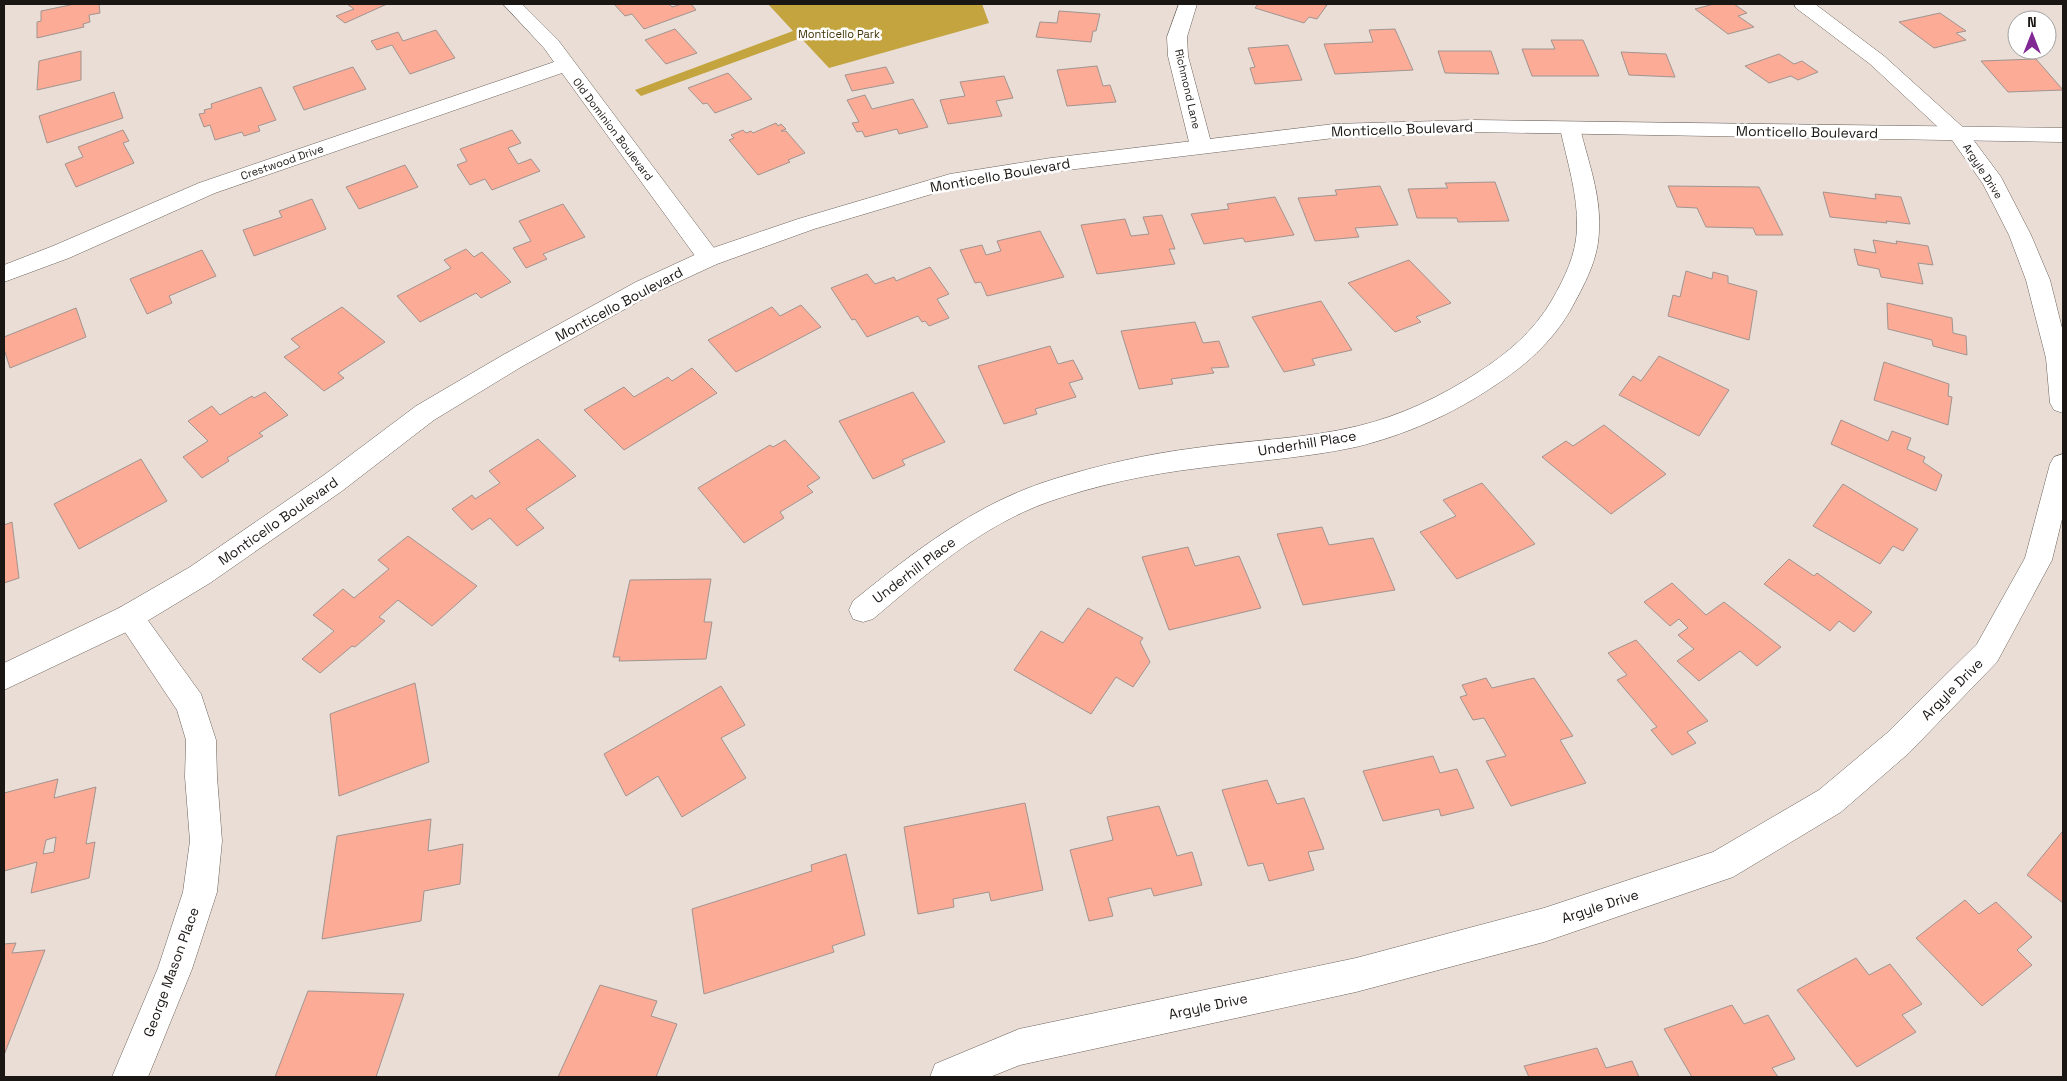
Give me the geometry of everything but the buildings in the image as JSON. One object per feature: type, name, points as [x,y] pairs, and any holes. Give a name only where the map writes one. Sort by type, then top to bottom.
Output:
[{"type":"street","name":"Old Dominion Boulevard","points":[[512,4],[551,44],[709,258]]},
{"type":"street","name":"Richmond Lane","points":[[1188,4],[1177,37],[1178,56],[1201,146]]},
{"type":"street","name":"Argyle Drive","points":[[1803,4],[1877,60],[1959,135],[1993,182],[2020,235],[2038,280],[2058,358],[2063,403]]},
{"type":"street","name":"Crestwood Drive","points":[[7,267],[61,252],[207,188],[565,65]]},
{"type":"street","name":"Monticello Boulevard","points":[[4,677],[129,617],[216,564],[333,483],[425,413],[512,361],[644,288],[709,258],[848,210],[950,181],[1051,165],[1334,131],[1474,126],[1959,135],[2063,135]]},
{"type":"street","name":"Underhill Place","points":[[863,610],[938,550],[990,518],[1036,496],[1105,475],[1174,461],[1358,436],[1409,419],[1462,396],[1484,382],[1528,348],[1549,328],[1579,273],[1588,242],[1588,205],[1570,128]]},
{"type":"street","name":"Argyle Drive","points":[[948,1077],[1019,1047],[1356,975],[1544,925],[1721,866],[1830,801],[1898,743],[1987,653],[2038,560],[2063,464]]},
{"type":"street","name":"George Mason Place","points":[[129,617],[190,704],[201,740],[201,777],[206,841],[200,892],[175,968],[130,1077]]},
{"type":"green space","name":"Monticello Park","points":[[768,4],[982,4],[989,23],[829,68],[801,38],[641,96],[635,90],[793,31]]}]
